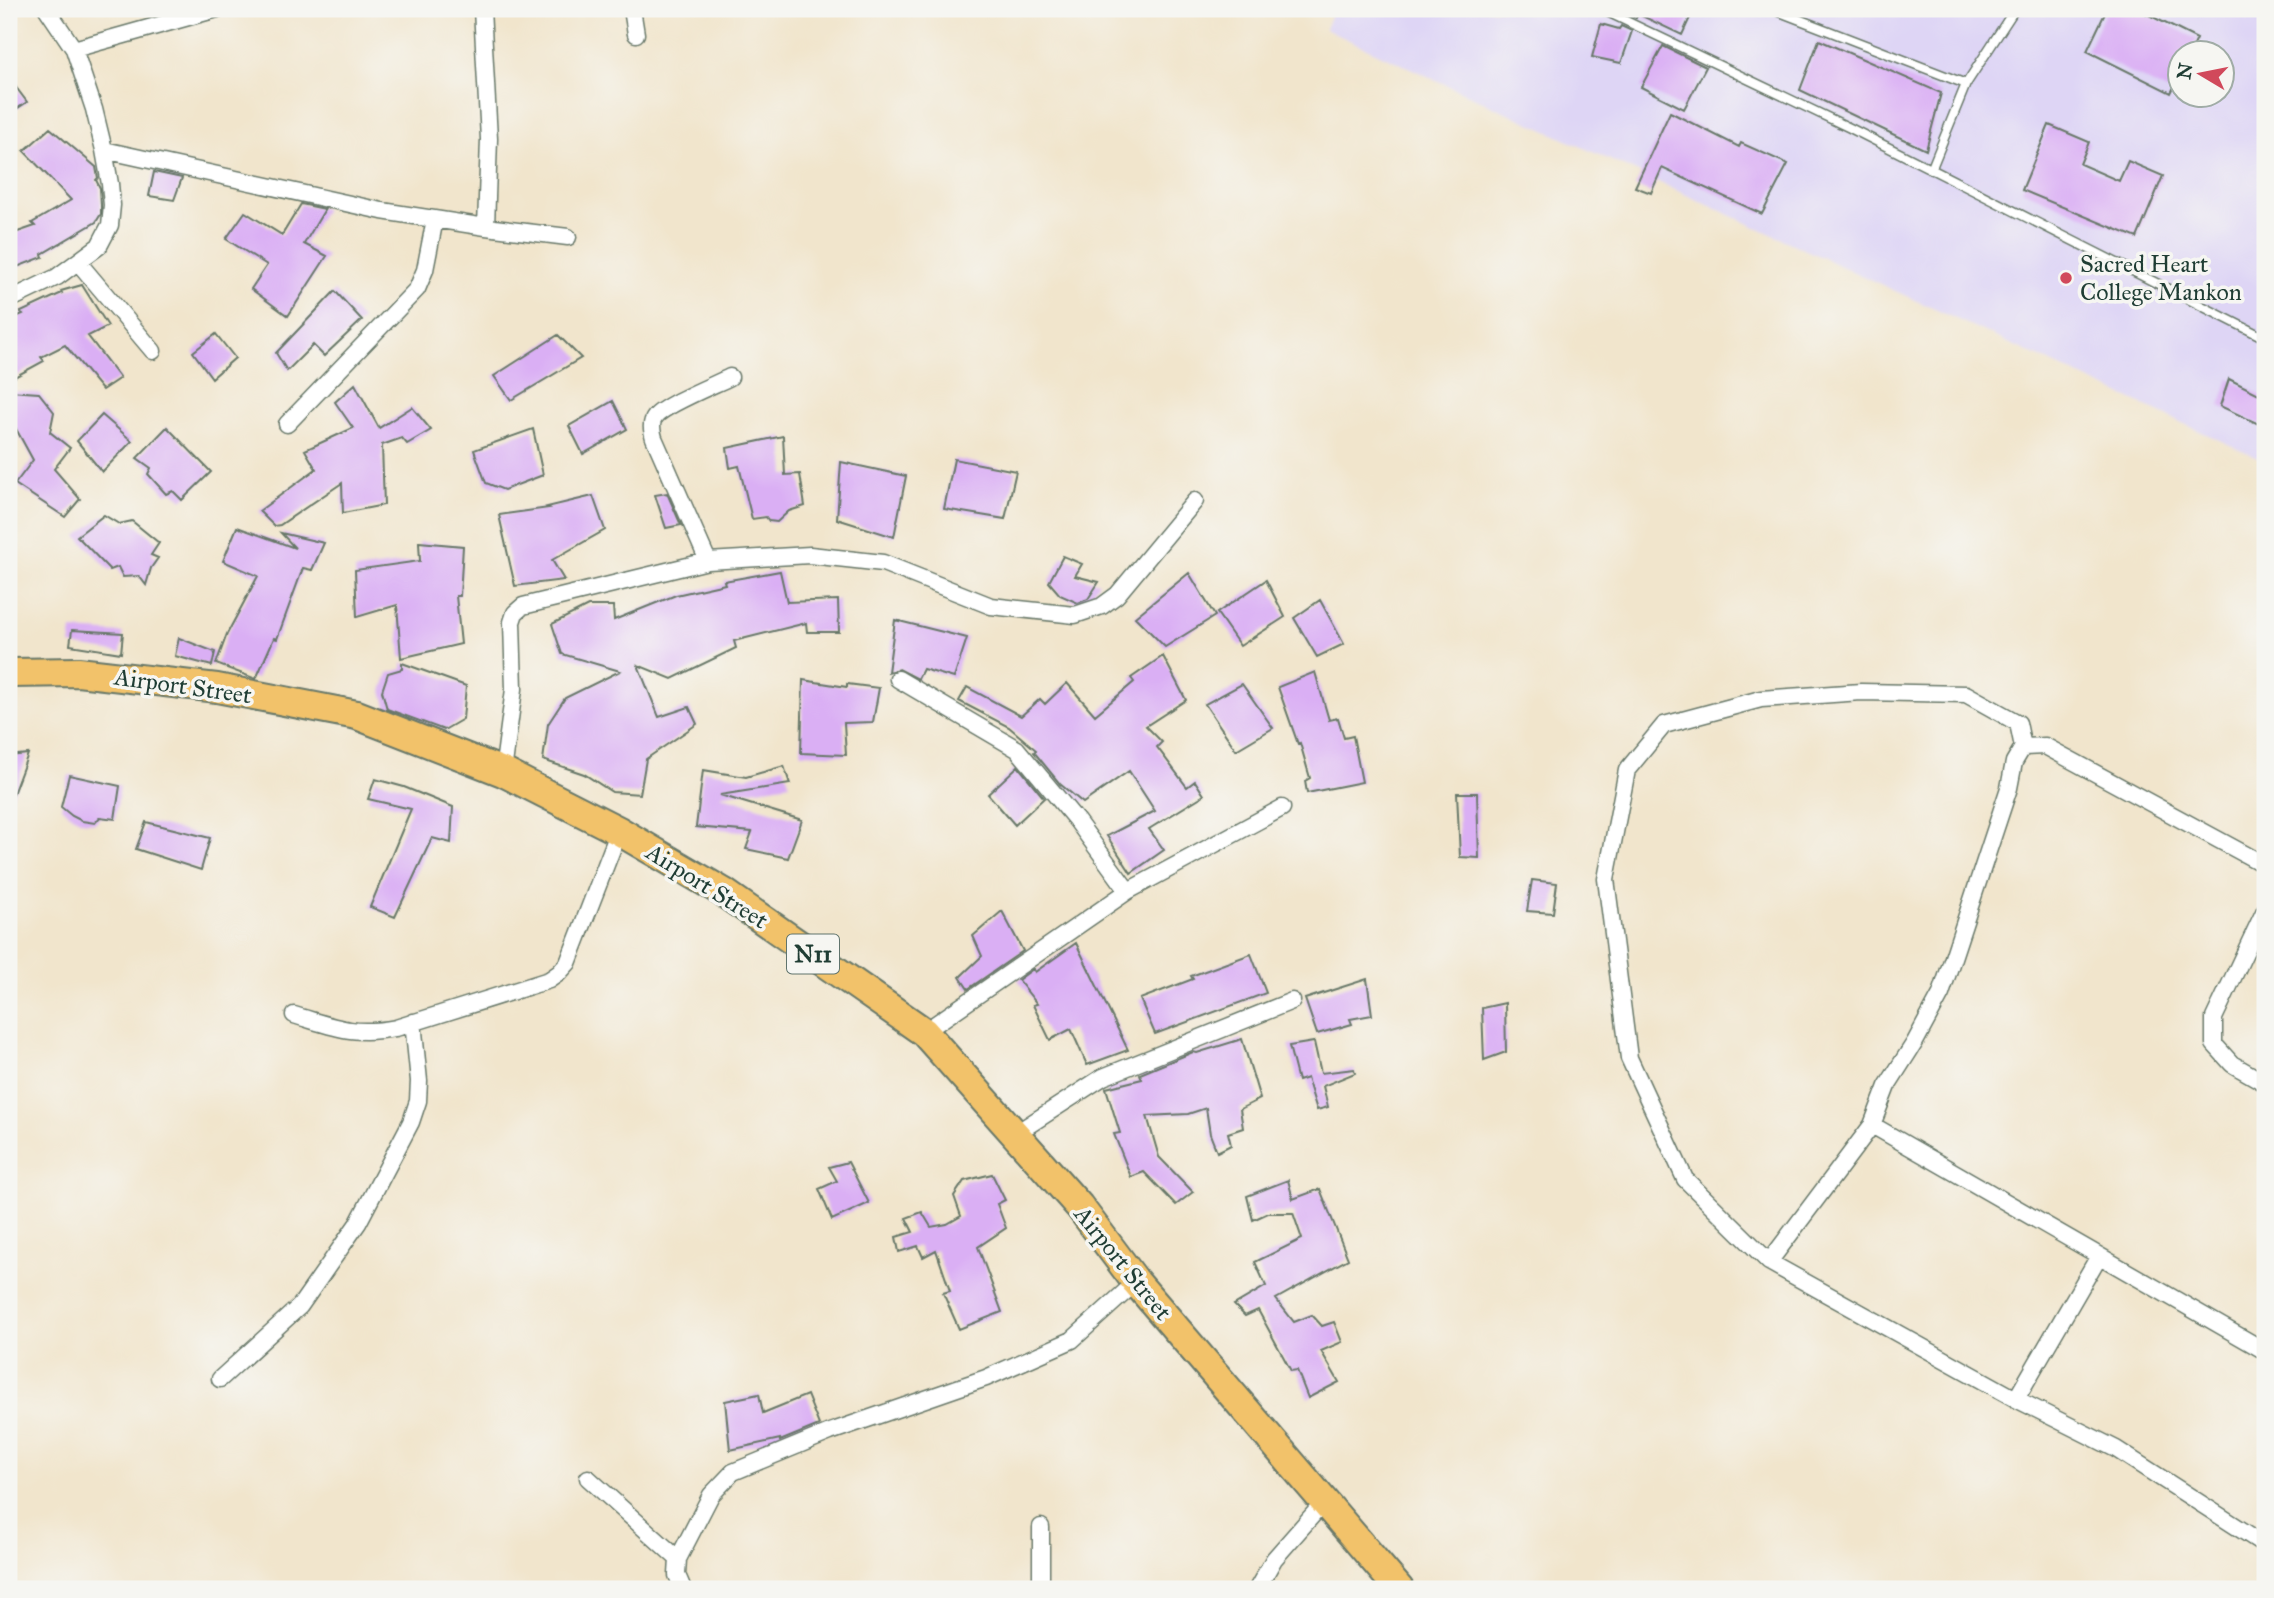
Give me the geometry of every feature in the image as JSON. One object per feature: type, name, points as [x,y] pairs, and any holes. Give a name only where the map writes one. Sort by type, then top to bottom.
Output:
[{"type":"highway","name":"Airport Street","points":[[9,673],[78,672],[217,688],[357,715],[503,772],[619,831],[723,892],[924,1032],[1079,1206],[1136,1282],[1399,1589]]},
{"type":"street","points":[[9,300],[57,277],[78,262],[99,246],[110,225],[112,205],[104,150],[74,49],[47,9]]},
{"type":"street","points":[[74,49],[216,9]]},
{"type":"street","points":[[482,9],[489,139],[486,227]]},
{"type":"street","points":[[632,9],[636,34]]},
{"type":"street","points":[[104,150],[261,185],[435,219],[568,237]]},
{"type":"street","points":[[287,424],[417,289],[425,270],[435,219]]},
{"type":"street","points":[[78,262],[153,351]]},
{"type":"street","points":[[708,561],[654,438],[652,427],[656,416],[730,377]]},
{"type":"street","points":[[503,772],[514,689],[512,622],[515,613],[523,606],[708,561],[810,555],[883,563],[991,606],[1075,615],[1102,606],[1116,595],[1195,501]]},
{"type":"street","points":[[898,679],[1017,749],[1077,821],[1128,891]]},
{"type":"street","points":[[1769,1262],[1872,1125],[1887,1086],[1941,994],[2009,788],[2014,762],[2023,747],[2018,723],[1966,694],[1861,692],[1761,699],[1664,725],[1627,769],[1606,879],[1629,1058],[1685,1179],[1769,1262],[2016,1399],[2116,1449],[2265,1545]]},
{"type":"street","points":[[2023,747],[2045,746],[2265,866]]},
{"type":"street","points":[[924,1032],[1128,891],[1282,808]]},
{"type":"street","points":[[293,1015],[349,1031],[370,1032],[396,1028],[549,980],[568,963],[619,831]]},
{"type":"street","points":[[2265,910],[2214,1018],[2214,1044],[2232,1064],[2265,1083]]},
{"type":"street","points":[[1016,1134],[1103,1077],[1292,1001]]},
{"type":"street","points":[[220,1379],[300,1306],[358,1223],[411,1122],[418,1101],[419,1082],[413,1022]]},
{"type":"street","points":[[1872,1125],[2265,1351]]},
{"type":"street","points":[[2016,1399],[2099,1256]]},
{"type":"street","points":[[683,1589],[677,1574],[678,1559],[711,1494],[733,1472],[830,1432],[986,1378],[1072,1340],[1136,1282]]},
{"type":"street","points":[[588,1478],[678,1559]]},
{"type":"street","points":[[1257,1589],[1274,1559],[1325,1501]]},
{"type":"street","points":[[1041,1527],[1041,1589]]},
{"type":"lane","points":[[1601,9],[1850,128],[2265,338]]},
{"type":"lane","points":[[1772,9],[1966,84]]},
{"type":"lane","points":[[1931,170],[1966,84],[2015,9]]},
{"type":"shaded area","name":"Sacred Heart College Mankon","points":[[1333,9],[2265,9],[2265,461],[1325,29]]},
{"type":"building","points":[[1627,9],[1694,9],[1682,35],[1638,14],[1636,18],[1629,15],[1632,11]]},
{"type":"building","points":[[2107,9],[2137,9],[2195,38],[2166,38],[2166,90],[2087,51]]},
{"type":"building","points":[[1601,24],[1619,29],[1621,26],[1632,31],[1621,63],[1592,57]]},
{"type":"building","points":[[1819,40],[1941,93],[1926,150],[1800,90]]},
{"type":"building","points":[[1663,46],[1706,67],[1684,109],[1641,87]]},
{"type":"building","points":[[9,78],[27,102],[9,114]]},
{"type":"building","points":[[1670,112],[1739,147],[1741,143],[1788,164],[1762,214],[1662,168],[1651,193],[1635,187]]},
{"type":"building","points":[[2049,125],[2089,142],[2080,164],[2119,181],[2128,161],[2163,176],[2137,238],[2022,190]]},
{"type":"building","points":[[50,128],[96,167],[101,214],[96,222],[42,254],[43,257],[9,270],[9,235],[35,226],[32,223],[71,200],[24,151]]},
{"type":"building","points":[[154,172],[182,178],[174,200],[149,196]]},
{"type":"building","points":[[301,204],[325,209],[304,244],[327,256],[288,316],[251,289],[267,265],[226,239],[245,212],[282,235]]},
{"type":"building","points":[[82,285],[108,326],[88,336],[120,378],[102,390],[65,345],[41,357],[44,361],[9,380],[9,320],[62,293],[61,291]]},
{"type":"building","points":[[335,291],[362,320],[324,356],[313,345],[287,371],[276,353]]},
{"type":"building","points":[[216,334],[235,358],[212,378],[193,352]]},
{"type":"building","points":[[558,335],[581,358],[511,400],[494,376]]},
{"type":"building","points":[[2229,379],[2265,397],[2265,427],[2220,406]]},
{"type":"building","points":[[355,384],[379,428],[412,407],[431,430],[407,444],[402,438],[382,445],[384,505],[343,513],[342,483],[280,525],[274,526],[259,511],[316,469],[305,450],[353,428],[335,402]]},
{"type":"building","points":[[9,391],[39,393],[54,412],[50,432],[70,448],[54,469],[80,499],[65,517],[15,484],[33,460],[9,416]]},
{"type":"building","points":[[613,401],[627,429],[583,454],[569,426]]},
{"type":"building","points":[[102,415],[132,441],[102,472],[77,441]]},
{"type":"building","points":[[167,427],[211,472],[182,500],[173,491],[166,494],[148,474],[151,468],[137,458]]},
{"type":"building","points":[[533,429],[543,475],[504,490],[486,483],[474,450]]},
{"type":"building","points":[[783,436],[785,475],[800,474],[805,506],[789,511],[777,522],[769,521],[766,517],[752,519],[739,466],[730,468],[727,448]]},
{"type":"building","points":[[954,459],[1016,471],[1005,519],[944,509]]},
{"type":"building","points":[[841,462],[906,476],[894,537],[837,519]]},
{"type":"building","points":[[667,493],[681,525],[666,528],[655,495]]},
{"type":"building","points":[[593,496],[605,530],[552,560],[564,580],[515,586],[499,515],[549,508],[547,507]]},
{"type":"building","points":[[104,515],[119,524],[132,521],[159,543],[151,555],[158,558],[151,568],[146,585],[139,576],[123,577],[118,567],[110,570],[77,536]]},
{"type":"building","points":[[237,527],[295,548],[281,533],[324,543],[312,570],[303,568],[277,639],[274,638],[256,679],[216,664],[227,634],[258,576],[223,561]]},
{"type":"building","points":[[419,542],[463,546],[460,596],[456,596],[461,644],[401,658],[397,605],[357,617],[355,570],[420,561]]},
{"type":"building","points":[[1063,556],[1082,564],[1075,576],[1099,582],[1088,599],[1078,603],[1060,595],[1049,582]]},
{"type":"building","points":[[780,571],[787,602],[838,600],[839,632],[807,632],[806,623],[734,641],[736,648],[672,679],[638,665],[659,717],[689,707],[697,724],[646,759],[640,794],[612,792],[584,774],[543,760],[548,724],[565,698],[620,671],[562,654],[552,624],[588,606],[613,606],[614,620],[676,595],[725,584],[724,581]]},
{"type":"building","points":[[1189,573],[1215,616],[1165,647],[1135,617]]},
{"type":"building","points":[[1266,580],[1285,617],[1240,646],[1217,613]]},
{"type":"building","points":[[1320,600],[1344,644],[1317,657],[1294,618]]},
{"type":"building","points":[[895,620],[967,638],[954,678],[923,669],[918,679],[899,669],[888,672]]},
{"type":"building","points":[[72,630],[123,633],[121,653],[70,645]]},
{"type":"building","points":[[179,638],[215,652],[212,666],[175,656]]},
{"type":"building","points":[[1163,656],[1186,700],[1146,726],[1162,742],[1157,747],[1187,787],[1195,781],[1204,795],[1149,829],[1164,850],[1131,873],[1107,836],[1155,811],[1129,771],[1083,803],[1060,784],[1034,752],[1036,750],[1009,727],[959,701],[967,687],[1021,716],[1040,699],[1045,704],[1067,683],[1095,715],[1134,682],[1131,678]]},
{"type":"building","points":[[402,663],[466,686],[463,719],[444,730],[387,709],[382,691],[388,673],[402,669]]},
{"type":"building","points":[[1315,672],[1329,720],[1338,718],[1344,738],[1353,736],[1362,782],[1307,793],[1305,781],[1310,778],[1300,743],[1298,744],[1278,687]]},
{"type":"building","points":[[803,680],[847,687],[847,684],[879,688],[873,722],[844,723],[846,755],[801,753]]},
{"type":"building","points":[[1242,684],[1273,728],[1236,750],[1205,704]]},
{"type":"building","points":[[28,754],[10,802],[9,802],[9,756]]},
{"type":"building","points":[[784,766],[790,784],[720,795],[802,820],[788,858],[746,849],[752,832],[696,827],[703,770],[746,777]]},
{"type":"building","points":[[1018,766],[1044,798],[1015,825],[988,794]]},
{"type":"building","points":[[69,775],[120,786],[115,819],[100,817],[95,823],[82,821],[61,807]]},
{"type":"building","points":[[375,779],[404,787],[453,807],[451,843],[432,838],[395,917],[370,907],[411,809],[368,799]]},
{"type":"building","points":[[1457,793],[1477,793],[1479,858],[1460,857]]},
{"type":"building","points":[[146,822],[210,838],[201,870],[136,849]]},
{"type":"building","points":[[1532,880],[1557,883],[1553,913],[1527,911]]},
{"type":"building","points":[[1002,911],[1023,951],[968,989],[960,977],[982,956],[973,936]]},
{"type":"building","points":[[1076,943],[1128,1050],[1087,1065],[1071,1029],[1050,1040],[1033,1005],[1037,1004],[1018,980],[1033,969],[1035,972]]},
{"type":"building","points":[[1251,954],[1266,993],[1155,1034],[1140,999],[1193,979],[1191,976]]},
{"type":"building","points":[[1367,979],[1372,1015],[1350,1019],[1352,1024],[1317,1034],[1305,999]]},
{"type":"building","points":[[1505,1003],[1506,1052],[1484,1060],[1482,1008]]},
{"type":"building","points":[[1242,1039],[1260,1099],[1240,1109],[1243,1128],[1228,1133],[1231,1145],[1217,1152],[1210,1134],[1206,1108],[1188,1114],[1147,1116],[1159,1157],[1193,1192],[1176,1205],[1144,1172],[1131,1177],[1114,1134],[1120,1133],[1106,1088],[1142,1079],[1140,1074],[1193,1052]]},
{"type":"building","points":[[1314,1042],[1321,1073],[1354,1069],[1355,1073],[1323,1086],[1328,1107],[1317,1110],[1307,1078],[1298,1081],[1289,1046]]},
{"type":"building","points":[[848,1162],[869,1203],[832,1220],[819,1189],[837,1181],[829,1167]]},
{"type":"building","points":[[992,1174],[1005,1200],[997,1204],[1006,1228],[978,1247],[1002,1312],[959,1329],[943,1293],[950,1291],[936,1250],[923,1257],[918,1246],[899,1252],[896,1237],[913,1232],[906,1218],[922,1212],[931,1227],[947,1224],[961,1216],[954,1196],[964,1181]]},
{"type":"building","points":[[1288,1180],[1293,1199],[1320,1189],[1348,1259],[1276,1299],[1294,1322],[1312,1315],[1322,1326],[1334,1322],[1342,1342],[1321,1351],[1339,1382],[1308,1398],[1297,1370],[1291,1371],[1258,1310],[1245,1316],[1234,1305],[1266,1286],[1255,1262],[1302,1239],[1293,1213],[1268,1213],[1253,1220],[1247,1196]]},
{"type":"building","points":[[759,1394],[763,1413],[807,1395],[819,1425],[780,1441],[730,1450],[725,1401]]},
{"type":"place","name":"Sacred Heart College Mankon","points":[[2066,278]]}]
